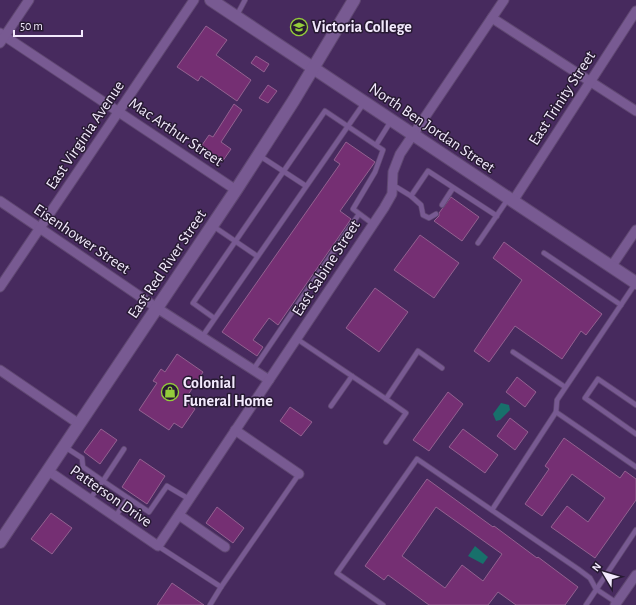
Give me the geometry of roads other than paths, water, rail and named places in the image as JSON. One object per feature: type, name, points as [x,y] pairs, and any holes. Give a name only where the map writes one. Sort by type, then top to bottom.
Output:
[{"type":"street","points":[[2,38],[29,0]]},
{"type":"street","name":"East Virginia Avenue","points":[[0,287],[194,0]]},
{"type":"street","name":"North Ben Jordan Street","points":[[211,0],[636,283]]},
{"type":"street","name":"East Red River Street","points":[[1,539],[236,190],[294,100],[354,0]]},
{"type":"street","name":"East Sabine Street","points":[[158,546],[234,430],[297,339],[373,224],[392,194],[395,164],[504,0]]},
{"type":"street","name":"East Trinity Street","points":[[511,199],[636,11]]},
{"type":"street","points":[[492,18],[636,111]]},
{"type":"street","name":"Mac Arthur Street","points":[[2,38],[119,112],[236,190]]},
{"type":"street","name":"Eisenhower Street","points":[[0,201],[156,308],[269,380]]},
{"type":"street","points":[[611,267],[636,230]]},
{"type":"street","points":[[0,370],[79,424]]},
{"type":"street","points":[[234,430],[299,474]]},
{"type":"street","name":"Patterson Drive","points":[[47,470],[158,546]]},
{"type":"street","name":"Patterson Drive","points":[[179,515],[225,547]]},
{"type":"street","points":[[617,604],[636,575]]},
{"type":"lane","points":[[236,17],[246,0]]},
{"type":"lane","points":[[202,337],[365,102]]},
{"type":"lane","points":[[214,318],[193,303],[325,111],[383,150],[375,172],[353,209],[373,224]]},
{"type":"lane","points":[[376,145],[392,120]]},
{"type":"lane","points":[[258,155],[306,186]]},
{"type":"lane","points":[[411,196],[428,171],[497,216]]},
{"type":"lane","points":[[393,185],[411,196],[421,205],[423,215],[429,218],[436,214]]},
{"type":"lane","points":[[442,205],[453,188]]},
{"type":"lane","points":[[478,243],[511,199]]},
{"type":"lane","points":[[252,370],[359,214]]},
{"type":"lane","points":[[212,226],[257,256]]},
{"type":"lane","points":[[544,253],[621,305]]},
{"type":"lane","points":[[492,510],[556,412],[557,400],[565,387],[636,283]]},
{"type":"lane","points":[[297,339],[406,413],[386,442]]},
{"type":"lane","points":[[386,399],[418,351],[442,368]]},
{"type":"lane","points":[[513,352],[565,387]]},
{"type":"lane","points":[[332,406],[352,376]]},
{"type":"lane","points":[[636,405],[598,379],[585,398],[636,434]]},
{"type":"lane","points":[[556,412],[636,467]]},
{"type":"lane","points":[[64,446],[82,458],[83,467],[150,512],[167,486],[188,499]]},
{"type":"lane","points":[[90,499],[124,449]]},
{"type":"lane","points":[[383,605],[337,572],[416,459],[578,569],[590,578],[596,589],[617,604]]},
{"type":"lane","points":[[210,605],[299,474]]},
{"type":"lane","points":[[115,517],[128,498]]},
{"type":"lane","points":[[586,605],[636,530]]},
{"type":"lane","points":[[158,546],[221,587]]},
{"type":"place","name":"Victoria College","points":[[299,27]]},
{"type":"place","name":"Colonial Funeral Home","points":[[170,392]]}]
